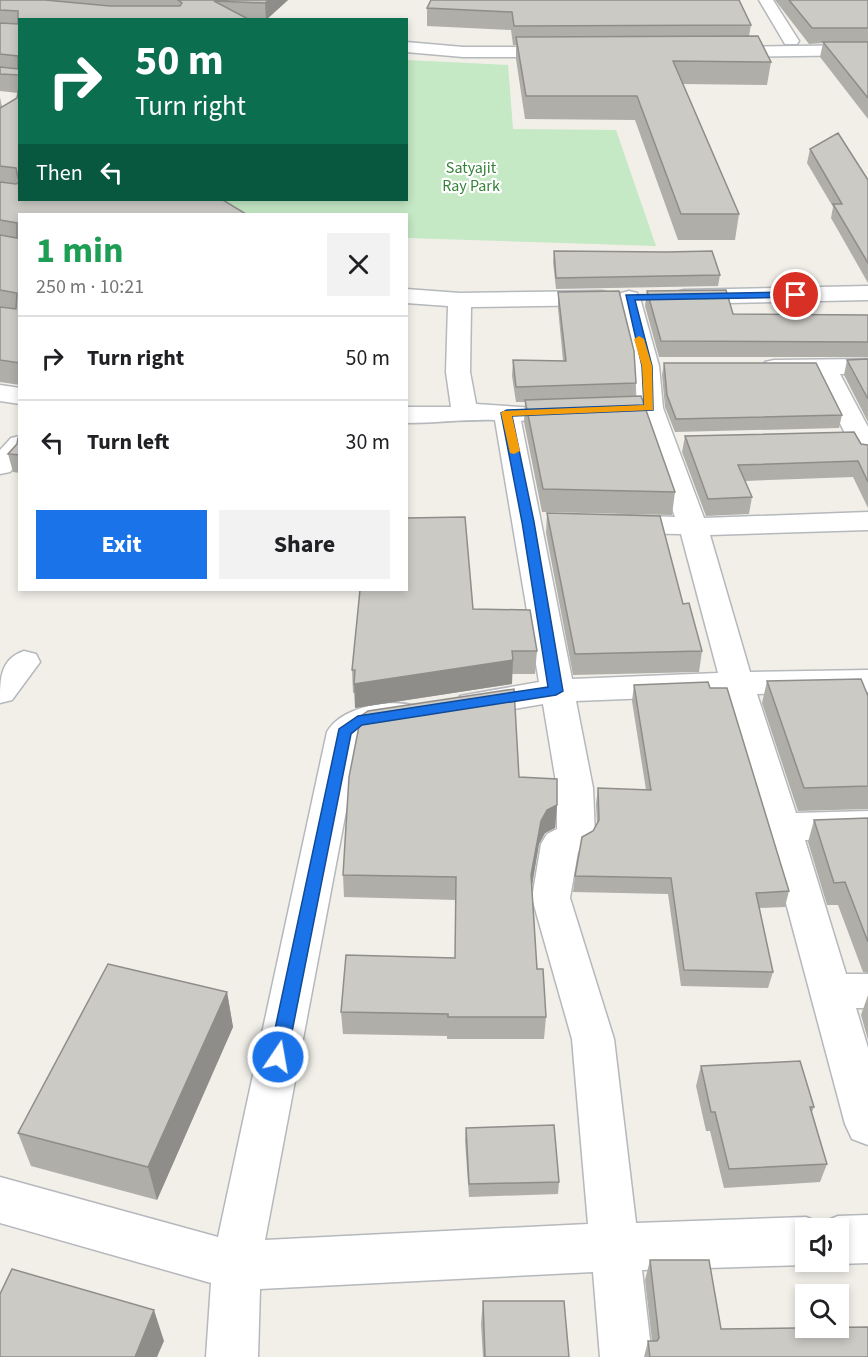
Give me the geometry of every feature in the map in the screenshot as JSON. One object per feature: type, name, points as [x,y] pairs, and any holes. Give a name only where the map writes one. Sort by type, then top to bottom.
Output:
[{"type":"street","points":[[766,0],[791,41]]},
{"type":"street","points":[[408,38],[574,47],[463,52],[408,47]]},
{"type":"street","points":[[868,41],[791,41],[708,46],[868,50]]},
{"type":"street","points":[[408,296],[460,300],[868,293]]},
{"type":"street","points":[[649,297],[658,367],[638,408],[673,442],[718,622],[782,826],[849,991],[868,1124]]},
{"type":"street","points":[[460,300],[458,372],[464,411]]},
{"type":"street","points":[[746,367],[868,366]]},
{"type":"street","points":[[824,367],[855,444]]},
{"type":"street","points":[[0,393],[18,396]]},
{"type":"street","points":[[408,415],[448,415],[464,411],[554,412]]},
{"type":"street","points":[[507,413],[540,522],[556,691],[575,788],[576,836],[560,844],[551,898],[593,1039],[626,1357]]},
{"type":"street","points":[[0,466],[18,446]]},
{"type":"street","points":[[587,523],[730,527],[868,521]]},
{"type":"street","points":[[0,692],[24,662]]},
{"type":"street","points":[[232,1357],[236,1266],[344,732],[358,721],[556,691],[737,683],[868,681]]},
{"type":"street","points":[[782,826],[868,825]]},
{"type":"street","points":[[0,1200],[236,1266],[614,1246],[795,1241]]},
{"type":"street","points":[[849,1240],[868,1239]]},
{"type":"green space","name":"Satyajit Ray Park","points":[[408,60],[508,65],[513,129],[616,130],[656,246],[408,238],[408,213],[176,213],[188,201],[408,201]]},
{"type":"building","points":[[0,0],[45,0],[110,6],[180,6],[182,3],[178,0],[269,0],[265,3],[214,1],[246,18],[18,18],[18,11],[0,10]]},
{"type":"building","points":[[431,0],[739,0],[751,25],[514,26],[512,12],[427,8]]},
{"type":"building","points":[[789,0],[868,0],[868,28],[812,28]]},
{"type":"building","points":[[0,23],[18,24],[18,56],[0,54]]},
{"type":"building","points":[[758,36],[771,62],[673,61],[739,214],[681,214],[637,96],[526,96],[516,37]]},
{"type":"building","points":[[823,42],[868,42],[868,98]]},
{"type":"building","points":[[0,67],[18,69],[18,75],[0,74]]},
{"type":"building","points":[[18,92],[18,178],[16,168],[0,166],[0,108],[17,98]]},
{"type":"building","points":[[838,133],[868,180],[868,263],[833,204],[842,204],[810,149]]},
{"type":"building","points":[[0,182],[18,183],[18,201],[225,201],[244,213],[18,213],[18,363],[0,360],[0,307],[16,309],[17,293],[0,290],[0,235],[17,238],[17,223],[0,220]]},
{"type":"building","points":[[554,251],[712,251],[720,275],[556,278]]},
{"type":"building","points":[[726,290],[733,314],[868,315],[868,342],[661,341],[647,291]]},
{"type":"building","points":[[619,291],[634,351],[636,383],[516,387],[513,360],[566,361],[558,292]]},
{"type":"building","points":[[868,359],[868,399],[847,360]]},
{"type":"building","points":[[664,363],[816,363],[842,415],[676,419],[667,395]]},
{"type":"building","points":[[641,396],[675,492],[543,489],[525,400]]},
{"type":"building","points":[[854,432],[861,444],[868,445],[868,482],[858,461],[738,465],[752,497],[708,499],[685,436]]},
{"type":"building","points":[[18,438],[18,455],[8,454],[17,444]]},
{"type":"building","points":[[547,513],[660,516],[683,604],[689,603],[702,651],[575,654]]},
{"type":"building","points":[[465,517],[473,609],[530,610],[537,651],[512,651],[513,660],[354,684],[355,670],[352,670],[360,591],[408,591],[408,518]]},
{"type":"building","points":[[861,679],[868,696],[868,786],[804,788],[767,681]]},
{"type":"building","points":[[708,682],[710,688],[727,688],[789,891],[756,893],[773,972],[684,970],[671,878],[575,876],[582,837],[593,831],[599,820],[598,788],[651,790],[634,685]]},
{"type":"building","points":[[514,689],[519,777],[557,779],[557,805],[547,810],[541,821],[531,875],[537,969],[543,969],[546,1017],[448,1017],[448,1014],[341,1012],[346,955],[455,958],[456,877],[343,875],[349,777],[361,716],[368,711]]},
{"type":"building","points":[[868,818],[868,942],[845,882],[834,883],[814,820]]},
{"type":"building","points":[[108,964],[227,992],[148,1167],[18,1133]]},
{"type":"building","points":[[800,1061],[814,1107],[810,1107],[827,1164],[729,1169],[715,1112],[711,1112],[701,1066]]},
{"type":"building","points":[[554,1125],[559,1182],[469,1184],[466,1128]]},
{"type":"building","points":[[650,1260],[709,1260],[721,1329],[795,1328],[795,1338],[849,1338],[849,1327],[868,1327],[868,1357],[650,1357],[648,1341],[657,1341],[659,1338]]},
{"type":"building","points":[[12,1269],[154,1310],[135,1357],[0,1357],[0,1294]]},
{"type":"building","points":[[483,1301],[564,1301],[569,1357],[485,1357]]},
{"type":"slow traffic","points":[[514,451],[507,413],[650,408],[647,366],[639,339]]},
{"type":"route","points":[[278,1057],[344,732],[358,721],[556,691],[507,413],[650,408],[647,366],[629,297],[796,295]]}]
